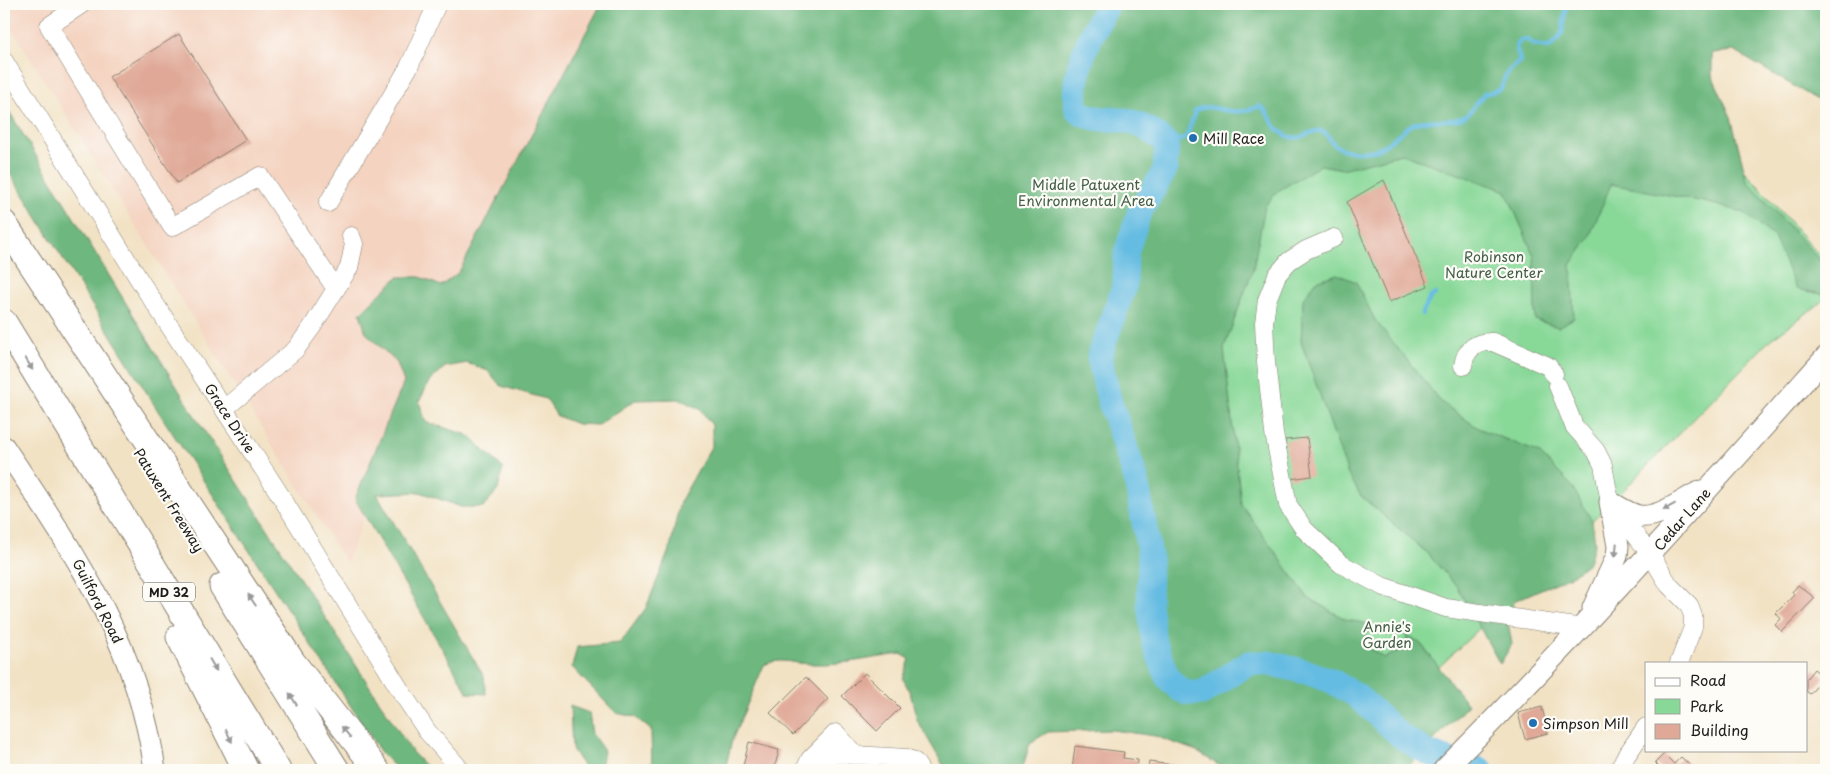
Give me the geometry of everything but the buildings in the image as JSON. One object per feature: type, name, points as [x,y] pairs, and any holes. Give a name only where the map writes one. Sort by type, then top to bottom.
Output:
[{"type":"highway","points":[[4,223],[293,662],[377,770]]},
{"type":"highway","name":"Patuxent Freeway","points":[[4,228],[146,464],[337,770]]},
{"type":"highway","name":"MD 32","points":[[4,322],[278,770]]},
{"type":"highway","points":[[60,414],[118,531],[161,603],[246,770]]},
{"type":"main road","name":"Cedar Lane","points":[[1444,770],[1536,679],[1651,555],[1826,357]]},
{"type":"main road","name":"Guilford Road","points":[[4,447],[86,572],[113,627],[141,703],[155,770]]},
{"type":"main road","points":[[1610,502],[1631,513],[1647,516],[1656,514],[1712,485]]},
{"type":"main road","points":[[1583,628],[1617,556],[1618,546],[1610,502]]},
{"type":"main road","name":"Cedar Lane","points":[[1465,770],[1536,679]]},
{"type":"street","points":[[82,4],[49,26],[172,227],[260,176],[336,289]]},
{"type":"street","points":[[328,203],[410,67],[437,4]]},
{"type":"street","name":"Grace Drive","points":[[4,61],[140,281],[277,490],[402,693],[427,731],[461,770]]},
{"type":"street","points":[[224,409],[296,349],[349,268],[354,255],[354,244],[351,236]]},
{"type":"street","points":[[1334,238],[1306,250],[1289,261],[1278,275],[1267,300],[1264,323],[1266,362],[1274,433],[1288,505],[1304,529],[1341,564],[1382,586],[1446,608],[1583,628]]},
{"type":"street","points":[[1462,366],[1464,358],[1472,347],[1485,342],[1493,342],[1548,366],[1556,380],[1574,426],[1596,450],[1603,465],[1610,502],[1651,555],[1669,585],[1689,605],[1693,616],[1693,627],[1680,662]]},
{"type":"street","points":[[1619,770],[1645,728]]},
{"type":"street","points":[[805,770],[807,763],[836,733],[854,755],[907,758],[915,762],[920,770]]},
{"type":"shaded area","points":[[4,4],[605,4],[450,303],[346,563],[4,16]]},
{"type":"green space","name":"Middle Patuxent Environmental Area","points":[[601,4],[1826,4],[1826,105],[1734,51],[1712,53],[1712,75],[1731,117],[1747,181],[1826,267],[1826,295],[1796,289],[1774,237],[1743,212],[1704,202],[1611,184],[1588,240],[1571,265],[1574,318],[1558,327],[1535,320],[1534,256],[1506,191],[1402,154],[1342,169],[1321,165],[1278,191],[1265,206],[1253,269],[1224,348],[1241,504],[1308,598],[1347,620],[1369,624],[1364,646],[1385,658],[1406,647],[1407,634],[1421,644],[1468,705],[1405,770],[1227,770],[1194,750],[1155,736],[1112,730],[1048,732],[1030,743],[1022,770],[946,770],[917,720],[910,692],[903,679],[910,659],[901,654],[838,663],[812,664],[781,661],[764,665],[732,740],[725,770],[652,770],[651,730],[635,717],[616,713],[572,667],[577,647],[620,643],[646,608],[670,548],[680,502],[712,445],[712,425],[700,409],[679,399],[635,400],[598,425],[577,424],[557,416],[546,399],[501,386],[488,371],[467,363],[445,367],[429,382],[419,402],[426,422],[468,435],[503,468],[498,490],[483,507],[461,507],[420,492],[377,494],[484,677],[486,694],[468,693],[355,499],[404,382],[397,363],[366,333],[360,313],[398,277],[420,277],[441,286],[459,272]]},
{"type":"green space","name":"Robinson Nature Center","points":[[1598,4],[1826,263],[1826,299],[1771,339],[1619,495],[1392,712],[933,88]]},
{"type":"green space","points":[[4,103],[191,410],[412,752],[429,770],[398,770],[382,754],[160,414],[4,164]]},
{"type":"green space","points":[[1337,274],[1356,282],[1375,320],[1441,402],[1478,428],[1539,453],[1571,485],[1592,521],[1595,542],[1589,562],[1573,575],[1514,601],[1508,622],[1512,644],[1500,664],[1457,587],[1427,553],[1361,496],[1348,474],[1301,342],[1303,299],[1316,281]]},
{"type":"green space","points":[[570,706],[589,713],[592,734],[604,751],[600,770],[586,770],[572,749]]},
{"type":"waterway","points":[[1108,4],[1083,55],[1076,83],[1075,97],[1077,110],[1088,116],[1122,120],[1140,125],[1167,144],[1165,170],[1139,213],[1126,253],[1125,284],[1099,357],[1109,399],[1136,479],[1150,556],[1149,603],[1154,643],[1168,678],[1179,689],[1188,693],[1202,693],[1248,663],[1268,663],[1307,672],[1332,681],[1357,696],[1402,737],[1428,753],[1481,770]]},
{"type":"waterway","points":[[1167,144],[1186,138],[1196,110],[1210,107],[1238,112],[1259,106],[1266,112],[1277,129],[1293,138],[1320,131],[1325,133],[1336,146],[1346,150],[1362,152],[1383,147],[1413,124],[1425,121],[1453,120],[1465,116],[1484,94],[1501,89],[1508,72],[1520,61],[1516,46],[1521,40],[1527,39],[1534,45],[1549,47],[1561,34],[1566,7],[1569,4]]},
{"type":"waterway","points":[[1585,4],[1592,6],[1604,4]]},
{"type":"waterway","points":[[1422,314],[1430,298],[1435,294]]},
{"type":"place","name":"Mill Race","points":[[1193,138]]},
{"type":"place","name":"Simpson Mill","points":[[1533,723]]},
{"type":"park label","name":"Annie's Garden","points":[[1387,634]]}]
